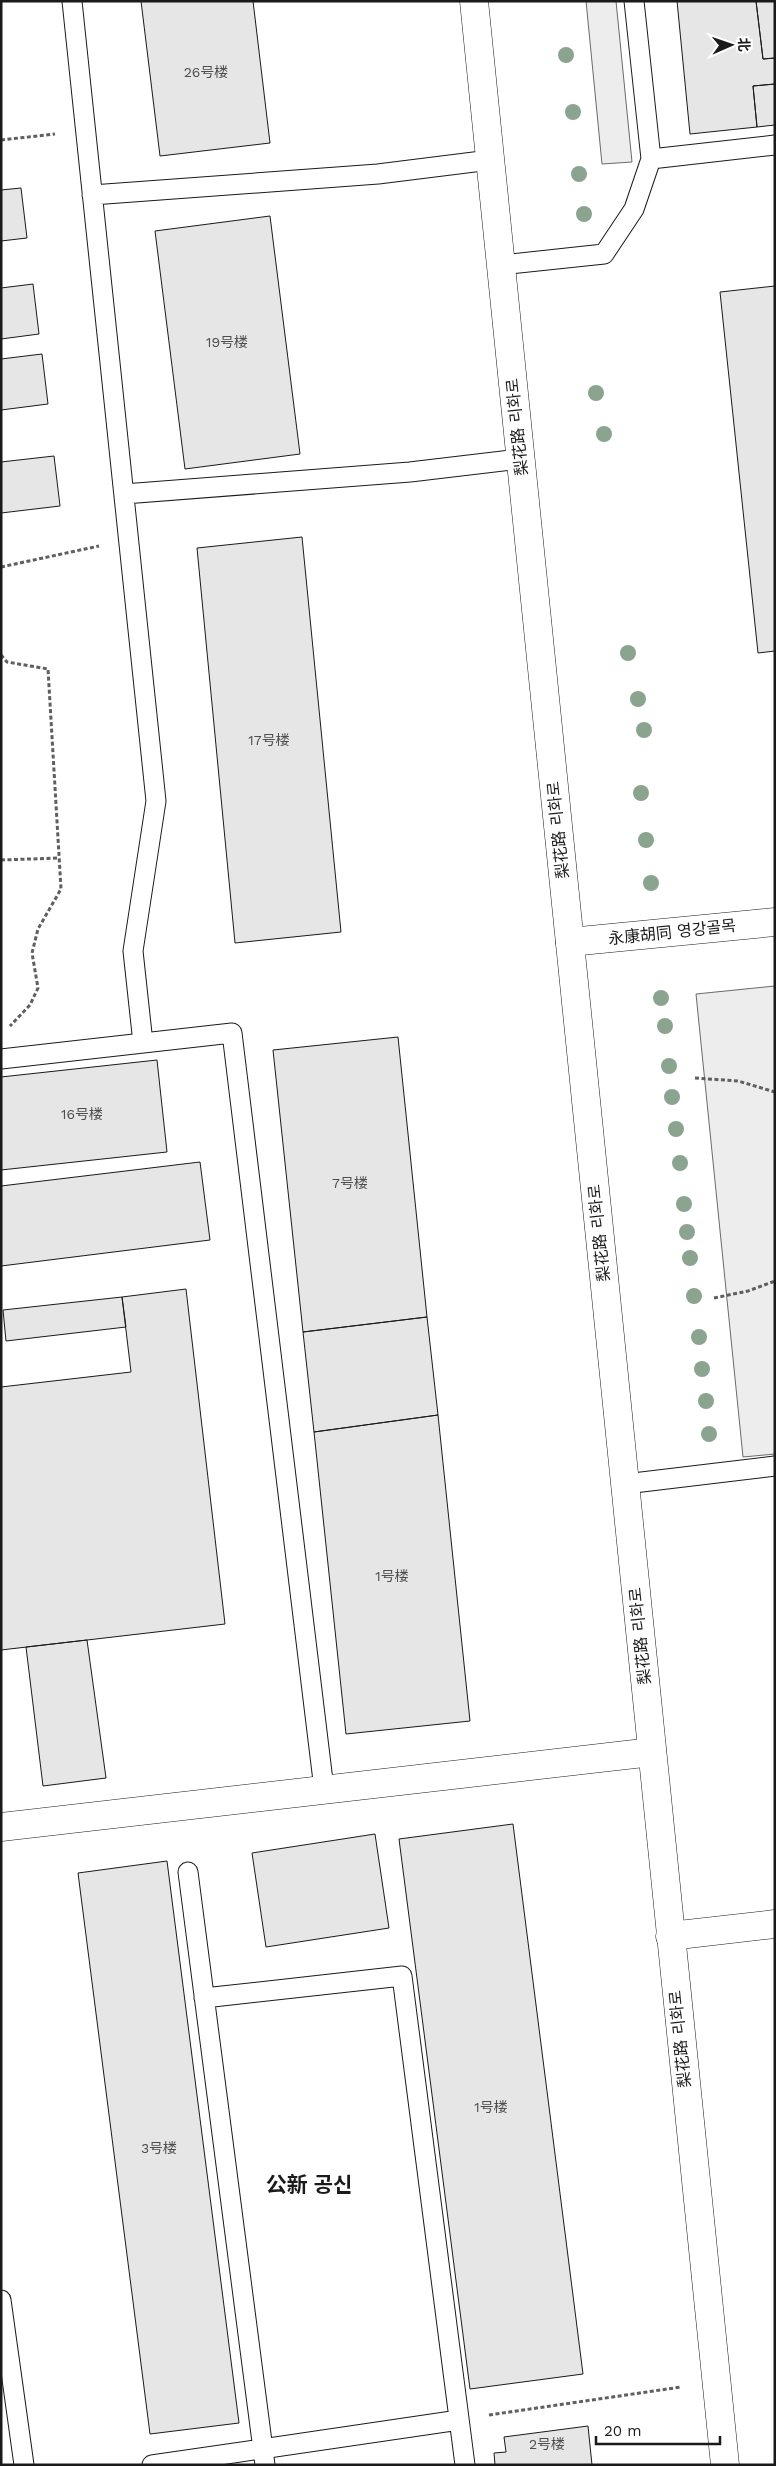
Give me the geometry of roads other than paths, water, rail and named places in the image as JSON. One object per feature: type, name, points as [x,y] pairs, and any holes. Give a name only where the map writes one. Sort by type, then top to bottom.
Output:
[{"type":"street","name":"梨花路 리화로","points":[[474,1],[715,2382],[725,2465]]},
{"type":"street","name":"永康胡同 영강골목","points":[[570,942],[775,922]]},
{"type":"street","points":[[1,1827],[652,1752]]},
{"type":"street","points":[[670,1936],[775,1924]]},
{"type":"lane","points":[[72,1],[156,801],[133,951],[143,1043]]},
{"type":"lane","points":[[501,265],[604,254],[634,209],[651,159],[634,1]]},
{"type":"lane","points":[[651,159],[775,145]]},
{"type":"lane","points":[[92,195],[378,174],[490,160]]},
{"type":"lane","points":[[124,494],[410,472],[520,458]]},
{"type":"lane","points":[[1,1059],[232,1033],[324,1789]]},
{"type":"lane","points":[[625,1484],[775,1466]]},
{"type":"lane","points":[[188,1872],[264,2457]]},
{"type":"lane","points":[[204,1998],[402,1976],[465,2465]]},
{"type":"lane","points":[[1,2300],[24,2465]]},
{"type":"lane","points":[[152,2465],[264,2457],[459,2420]]},
{"type":"district","name":"公新 공신","points":[[309,2184]]}]
